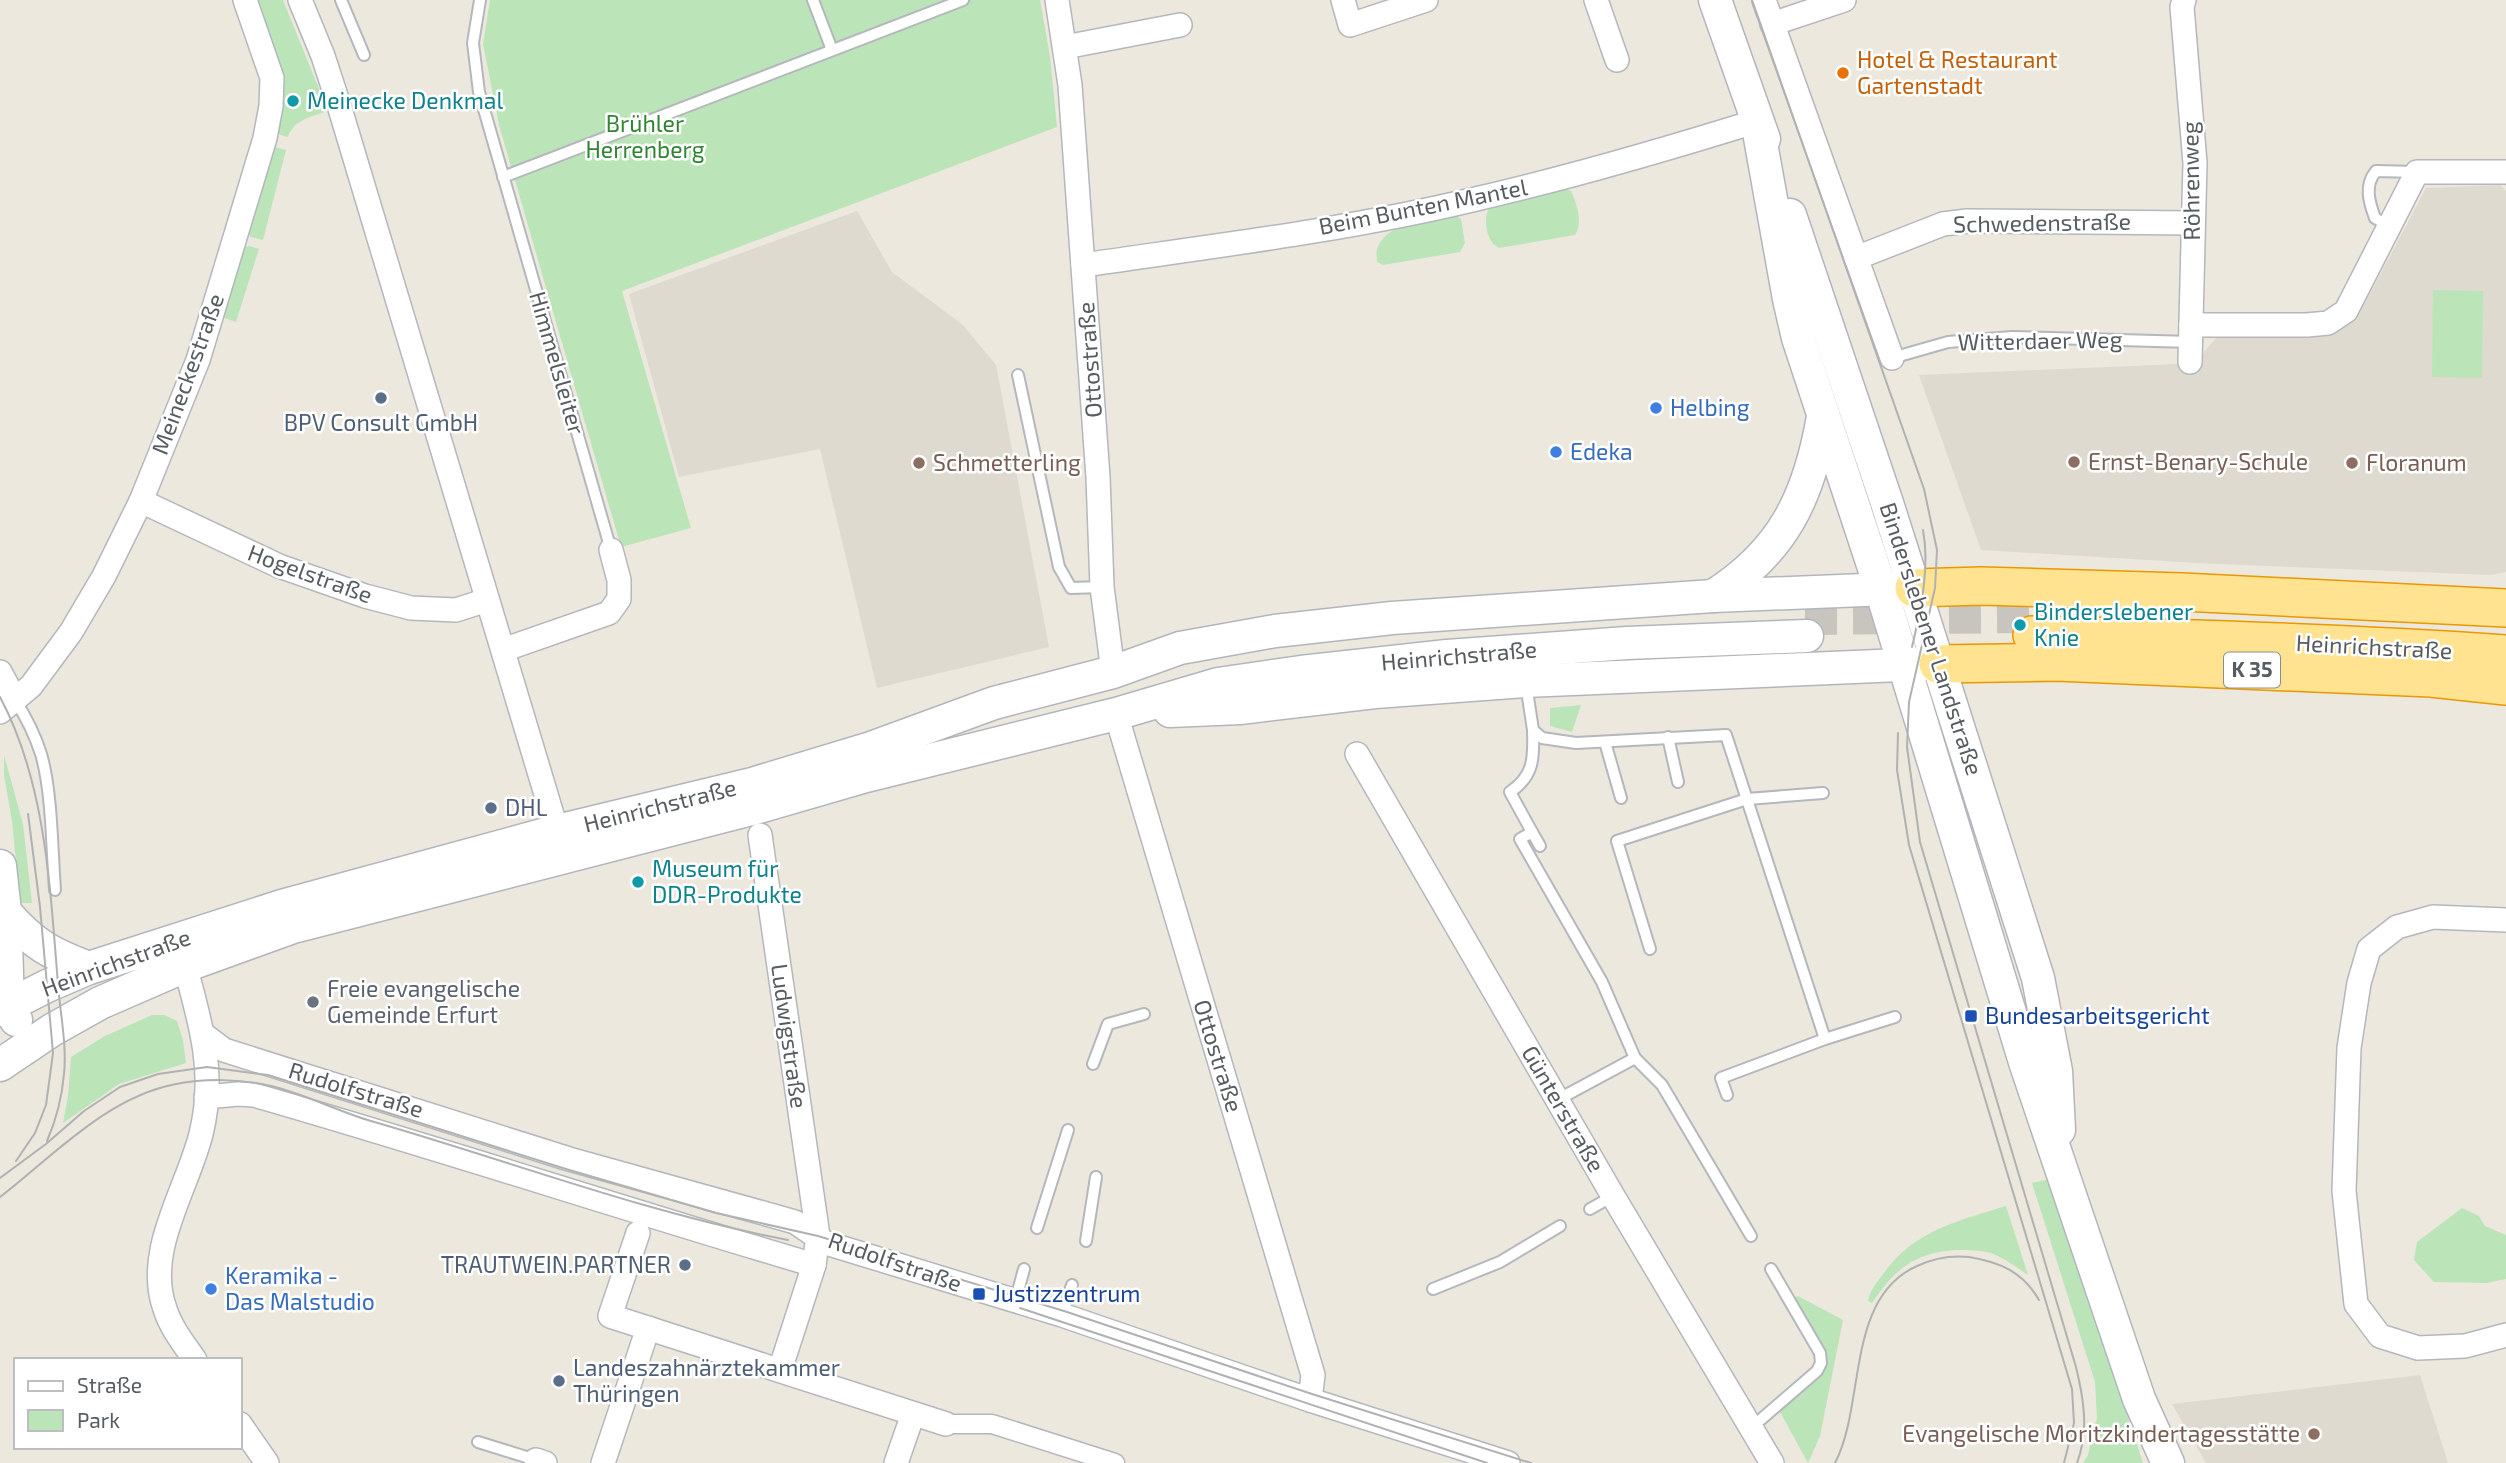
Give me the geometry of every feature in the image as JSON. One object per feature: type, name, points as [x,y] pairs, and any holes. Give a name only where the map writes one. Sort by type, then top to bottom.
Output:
[{"type":"highway","name":"K 35","points":[[1898,589],[1981,586],[2506,608]]},
{"type":"highway","name":"Heinrichstraße","points":[[2506,636],[2181,621],[2032,626],[2194,638],[2506,654]]},
{"type":"highway","name":"K 35","points":[[1920,664],[2057,662],[2431,678],[2506,685]]},
{"type":"main road","name":"Binderslebener Landstraße","points":[[1714,0],[1786,203],[1920,664],[1977,783],[2038,978],[2056,1071],[2061,1166],[2139,1399],[2168,1463]]},
{"type":"main road","name":"Binderslebener Landstraße","points":[[1757,121],[1798,338],[1824,412],[1898,589]]},
{"type":"main road","points":[[1713,596],[1757,562],[1775,544],[1787,526],[1805,488],[1824,412]]},
{"type":"main road","name":"Heinrichstraße","points":[[4,1008],[89,968],[282,906],[557,831],[752,784],[871,748],[994,703],[1114,672],[1180,648],[1275,631],[1392,618],[1713,596],[1898,589]]},
{"type":"main road","name":"Heinrichstraße","points":[[0,1065],[52,1030],[100,1003],[185,966],[293,927],[755,808],[866,776],[1116,714],[1218,684],[1314,670],[1447,656],[1806,627],[1464,637],[1114,672]]},
{"type":"main road","name":"Heinrichstraße","points":[[1116,714],[1240,708],[1375,692],[1525,681],[1920,664]]},
{"type":"main road","points":[[0,866],[5,912],[4,1008],[28,1046]]},
{"type":"main road","points":[[5,912],[34,943],[56,956],[89,968]]},
{"type":"street","name":"Meineckestraße","points":[[8,706],[31,686],[71,632],[104,576],[141,501],[198,360],[269,117],[272,78],[246,0]]},
{"type":"street","points":[[300,0],[338,102],[557,831]]},
{"type":"street","name":"Ottostraße","points":[[1057,0],[1065,47],[1083,265],[1098,477],[1102,587],[1114,672]]},
{"type":"street","points":[[1343,0],[1350,25],[1426,0]]},
{"type":"street","points":[[1596,0],[1617,60]]},
{"type":"street","points":[[1764,0],[1892,358]]},
{"type":"street","points":[[1772,24],[1844,0]]},
{"type":"street","name":"Röhrenweg","points":[[2184,0],[2182,7],[2195,163],[2190,343]]},
{"type":"street","points":[[1065,47],[1180,25]]},
{"type":"street","name":"Beim Bunten Mantel","points":[[1083,265],[1238,243],[1473,200],[1584,173],[1757,121]]},
{"type":"street","points":[[2417,172],[2506,172]]},
{"type":"street","name":"Witterdaer Weg","points":[[2190,343],[2328,323],[2346,311],[2417,172]]},
{"type":"street","name":"Schwedenstraße","points":[[1856,258],[1943,224],[1967,221],[2193,223]]},
{"type":"street","name":"Hogelstraße","points":[[141,501],[279,566],[365,596],[411,608],[456,610],[487,600]]},
{"type":"street","name":"Himmelsleiter","points":[[503,650],[609,612],[620,598],[619,580],[611,550]]},
{"type":"street","points":[[0,672],[8,706]]},
{"type":"street","name":"Ottostraße","points":[[1116,714],[1196,999],[1314,1375],[1310,1400]]},
{"type":"street","name":"Günterstraße","points":[[1357,754],[1613,1196],[1772,1463]]},
{"type":"street","name":"Ludwigstraße","points":[[760,835],[818,1236],[814,1265],[780,1370]]},
{"type":"street","points":[[2506,920],[2433,917],[2397,927],[2370,949],[2359,983],[2349,1048],[2344,1191],[2356,1304],[2380,1336],[2418,1348],[2465,1346],[2506,1335]]},
{"type":"street","points":[[185,966],[204,1035],[208,1080],[201,1135],[166,1235],[159,1290],[165,1312],[194,1358]]},
{"type":"street","name":"Rudolfstraße","points":[[204,1035],[224,1050],[569,1158],[795,1222],[826,1243],[1062,1315],[1310,1400],[1450,1454],[1508,1463]]},
{"type":"street","name":"Rudolfstraße","points":[[206,1097],[254,1095],[814,1265]]},
{"type":"street","points":[[638,1233],[610,1315],[946,1424],[992,1424],[1115,1463]]},
{"type":"street","points":[[603,1463],[648,1328]]},
{"type":"street","points":[[896,1463],[913,1414]]},
{"type":"street","points":[[242,1427],[267,1463]]},
{"type":"lane","points":[[341,0],[364,55]]},
{"type":"lane","name":"Himmelsleiter","points":[[480,0],[473,43],[479,92],[611,550]]},
{"type":"lane","points":[[813,0],[832,50]]},
{"type":"lane","points":[[503,177],[963,0]]},
{"type":"lane","points":[[2389,226],[2375,218],[2368,201],[2370,178],[2376,171],[2417,172]]},
{"type":"lane","name":"Witterdaer Weg","points":[[1892,358],[1948,342],[2012,337],[2190,343]]},
{"type":"lane","points":[[1018,375],[1059,567],[1071,588],[1102,587]]},
{"type":"lane","points":[[1525,681],[1534,751],[1524,783],[1510,792],[1540,846]]},
{"type":"lane","points":[[8,706],[26,718],[42,755],[55,890]]},
{"type":"lane","points":[[1533,730],[1542,738],[1576,743],[1726,735],[1825,1039]]},
{"type":"lane","points":[[1668,737],[1678,782]]},
{"type":"lane","points":[[1605,742],[1620,798]]},
{"type":"lane","points":[[1650,949],[1618,841],[1747,799],[1823,793]]},
{"type":"lane","points":[[1532,832],[1520,839],[1602,982],[1634,1058],[1662,1085],[1751,1236]]},
{"type":"lane","points":[[1093,1064],[1108,1024],[1144,1014]]},
{"type":"lane","points":[[1727,1095],[1721,1078],[1825,1039],[1895,1017]]},
{"type":"lane","points":[[1557,1100],[1634,1058]]},
{"type":"lane","points":[[1037,1228],[1068,1130]]},
{"type":"lane","points":[[1086,1241],[1096,1177]]},
{"type":"lane","points":[[1590,1209],[1613,1196]]},
{"type":"lane","points":[[1433,1289],[1500,1262],[1560,1226]]},
{"type":"lane","points":[[1015,1302],[1024,1269]]},
{"type":"lane","points":[[1751,1428],[1817,1371],[1821,1363],[1820,1353],[1771,1269]]},
{"type":"lane","points":[[1062,1315],[1072,1285]]},
{"type":"lane","points":[[478,1442],[541,1462]]},
{"type":"shaded area","name":"Floranum","points":[[2500,185],[2506,191],[2506,572],[2490,575],[2197,563],[1981,550],[1919,375],[2201,363],[2204,352],[2216,338],[2320,336],[2337,332],[2356,320],[2426,188]]},
{"type":"shaded area","name":"Schmetterling","points":[[857,211],[892,272],[963,325],[996,365],[1049,647],[877,688],[820,449],[679,477],[629,294]]},
{"type":"shaded area","name":"Evangelische Moritzkindertagesstätte","points":[[2420,1375],[2448,1463],[2206,1463],[2172,1404]]},
{"type":"green space","points":[[255,0],[283,0],[328,111],[299,122],[288,137],[274,133]]},
{"type":"green space","name":"Brühler Herrenberg","points":[[490,0],[1040,0],[1050,56],[1057,127],[622,291],[691,528],[621,547],[499,125],[483,44]]},
{"type":"green space","points":[[271,146],[286,150],[263,240],[251,237],[247,232]]},
{"type":"green space","points":[[1563,188],[1571,191],[1577,207],[1579,225],[1575,235],[1499,248],[1491,241],[1486,224],[1489,208]]},
{"type":"green space","points":[[1455,215],[1461,219],[1465,243],[1460,252],[1383,265],[1377,262],[1378,249],[1383,239],[1392,231],[1417,222]]},
{"type":"green space","points":[[249,246],[259,249],[236,322],[222,317],[243,248]]},
{"type":"green space","points":[[2433,290],[2483,291],[2482,378],[2432,377]]},
{"type":"green space","points":[[1581,705],[1572,732],[1550,726],[1550,708]]},
{"type":"green space","points":[[4,755],[23,824],[32,903],[20,903],[12,821],[4,775]]},
{"type":"green space","points":[[152,1015],[164,1015],[177,1021],[186,1063],[119,1084],[63,1123],[71,1057],[105,1036]]},
{"type":"green space","points":[[2049,1179],[2143,1463],[2083,1463],[2088,1455],[2097,1418],[2095,1382],[2032,1183]]},
{"type":"green space","points":[[2006,1206],[2028,1275],[1990,1253],[1969,1250],[1942,1251],[1907,1264],[1872,1303],[1868,1301],[1872,1290],[1896,1259],[1923,1237],[1955,1222]]},
{"type":"green space","points":[[2462,1208],[2479,1216],[2485,1226],[2506,1235],[2506,1279],[2486,1283],[2434,1282],[2414,1260],[2417,1242]]},
{"type":"green space","points":[[1798,1296],[1843,1320],[1820,1436],[1808,1463],[1779,1410],[1821,1369],[1792,1299]]},
{"type":"tunnel","points":[[1805,619],[2033,617]]},
{"type":"tram line","points":[[1752,0],[1924,489],[1937,550],[1935,588],[1909,702],[1907,747],[1920,842],[2076,1367],[2084,1415],[2083,1439],[2077,1463]]},
{"type":"tram line","points":[[1912,647],[1925,574],[1923,530]]},
{"type":"tram line","points":[[0,697],[27,765],[36,800],[48,874],[65,1063],[60,1100],[47,1141]]},
{"type":"tram line","points":[[1898,733],[1897,770],[1909,845],[2072,1389],[2074,1423],[2064,1463]]},
{"type":"tram line","points":[[16,1161],[35,1133],[46,1105],[53,1053],[40,907],[28,814]]},
{"type":"tram line","points":[[0,1178],[46,1144],[84,1111],[120,1087],[158,1074],[207,1067],[268,1075],[566,1169],[716,1213],[818,1236],[1064,1311],[1312,1394],[1531,1463]]},
{"type":"tram line","points":[[0,1197],[82,1130],[127,1101],[176,1084],[212,1080],[236,1081],[284,1089],[358,1117],[682,1216],[788,1240]]},
{"type":"tram line","points":[[1835,1463],[1851,1412],[1868,1327],[1878,1302],[1894,1281],[1929,1261],[1969,1257],[2010,1270],[2026,1282],[2039,1300]]},
{"type":"tram line","points":[[1020,1308],[1487,1463]]},
{"type":"place","name":"Hotel & Restaurant Gartenstadt","points":[[1843,73]]},
{"type":"place","name":"Meinecke Denkmal","points":[[293,101]]},
{"type":"place","name":"BPV Consult GmbH","points":[[381,398]]},
{"type":"place","name":"Helbing","points":[[1656,408]]},
{"type":"place","name":"Edeka","points":[[1556,452]]},
{"type":"place","name":"Ernst-Benary-Schule","points":[[2074,462]]},
{"type":"place","name":"Schmetterling","points":[[919,463]]},
{"type":"place","name":"Floranum","points":[[2352,463]]},
{"type":"place","name":"Binderslebener Knie","points":[[2020,625]]},
{"type":"place","name":"DHL","points":[[491,808]]},
{"type":"place","name":"Museum für DDR-Produkte","points":[[638,882]]},
{"type":"place","name":"Freie evangelische Gemeinde Erfurt","points":[[313,1002]]},
{"type":"place","name":"Bundesarbeitsgericht","points":[[1971,1016]]},
{"type":"place","name":"TRAUTWEIN.PARTNER","points":[[685,1265]]},
{"type":"place","name":"Keramika - Das Malstudio","points":[[211,1289]]},
{"type":"place","name":"Justizzentrum","points":[[979,1294]]},
{"type":"place","name":"Landeszahnärztekammer Thüringen","points":[[559,1381]]},
{"type":"place","name":"Evangelische Moritzkindertagesstätte","points":[[2314,1434]]}]
